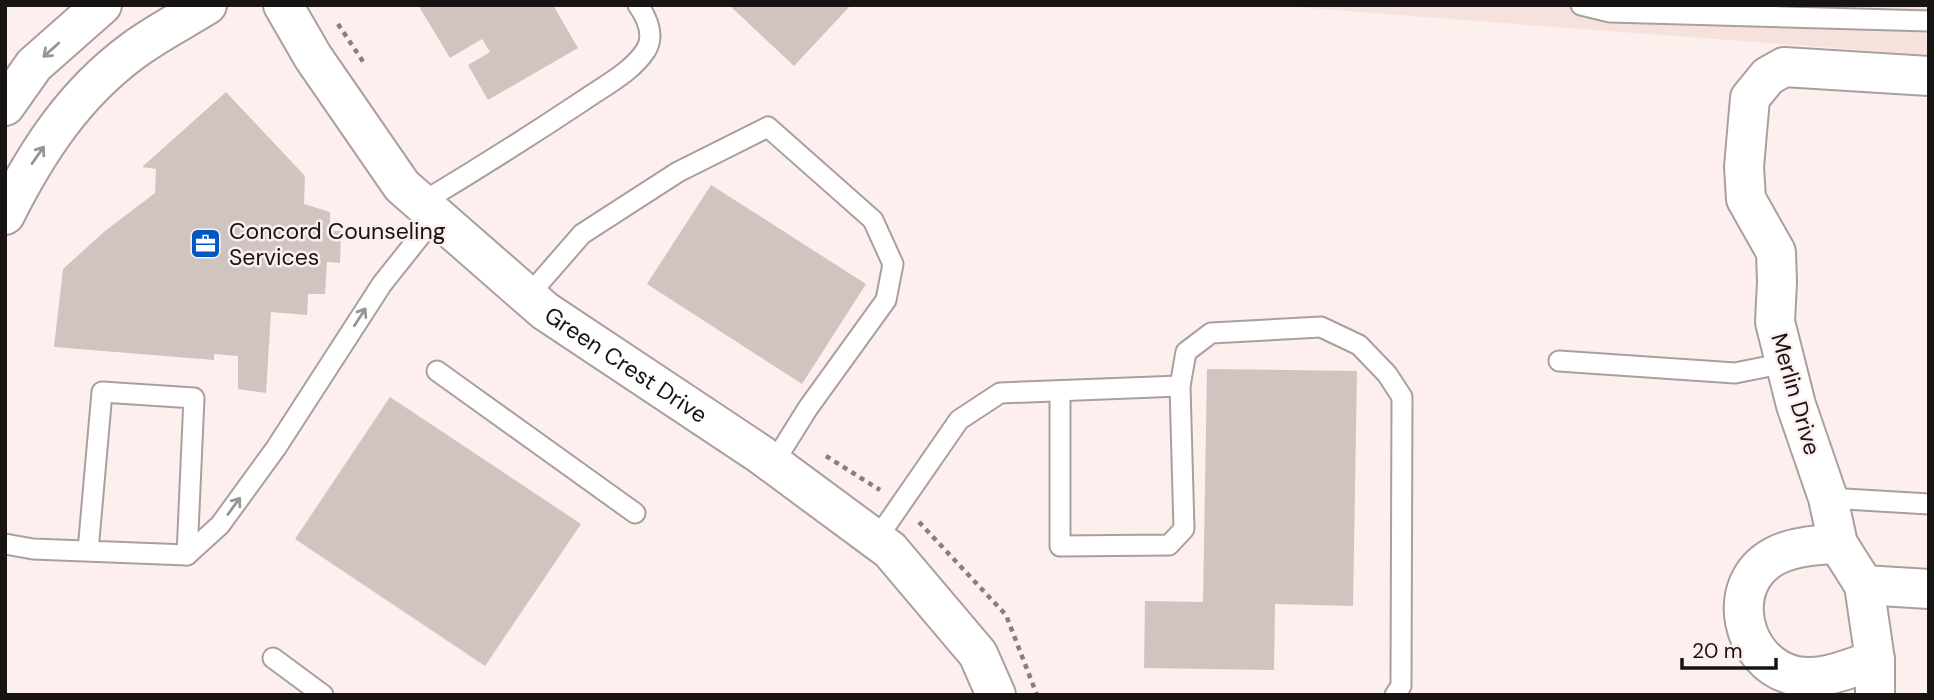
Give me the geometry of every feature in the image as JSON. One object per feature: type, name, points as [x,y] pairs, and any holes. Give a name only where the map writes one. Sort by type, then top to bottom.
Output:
[{"type":"street","points":[[5,106],[34,65],[103,5]]},
{"type":"street","points":[[5,215],[30,166],[75,102],[133,51],[207,5]]},
{"type":"street","name":"Green Crest Drive","points":[[283,5],[313,57],[402,186],[545,311],[783,449],[876,540],[890,550],[978,654],[996,695]]},
{"type":"street","name":"Merlin Drive","points":[[1864,585],[1838,544],[1828,498],[1796,405],[1775,322],[1776,252],[1746,199],[1744,167],[1750,98],[1768,76],[1784,67],[1929,76]]},
{"type":"street","points":[[1838,544],[1805,546],[1775,556],[1758,569],[1747,589],[1743,610],[1747,636],[1758,652],[1776,668],[1796,676],[1875,677],[1864,585],[1929,589]]},
{"type":"lane","points":[[5,544],[33,549],[187,555],[220,525],[276,448],[428,209],[625,72],[647,48],[649,21],[638,5]]},
{"type":"lane","points":[[1581,5],[1610,12],[1929,21]]},
{"type":"lane","points":[[528,296],[582,233],[678,172],[768,127],[873,220],[893,264],[886,300],[808,408],[783,449]]},
{"type":"lane","points":[[1060,392],[1060,545],[1169,545],[1184,529],[1180,386],[1186,352],[1211,333],[1321,327],[1359,345],[1387,374],[1402,397],[1401,685],[1395,695]]},
{"type":"lane","points":[[1559,361],[1735,373],[1785,363]]},
{"type":"lane","points":[[437,372],[635,513]]},
{"type":"lane","points":[[876,540],[959,420],[1000,393],[1180,386]]},
{"type":"lane","points":[[88,551],[102,392],[194,398],[187,555]]},
{"type":"lane","points":[[1828,498],[1929,504]]},
{"type":"lane","points":[[273,658],[323,695]]},
{"type":"path","points":[[333,17],[370,74]]},
{"type":"path","points":[[783,449],[902,504],[1006,615],[1037,695]]},
{"type":"shaded area","points":[[1270,5],[1929,5],[1929,55],[1554,27]]},
{"type":"building","points":[[418,5],[553,5],[578,48],[488,100],[468,65],[490,52],[482,39],[450,58]]},
{"type":"building","points":[[729,5],[851,5],[794,66]]},
{"type":"building","points":[[226,92],[305,176],[304,204],[330,212],[330,231],[341,231],[340,263],[327,262],[325,294],[308,294],[307,315],[271,312],[266,393],[238,389],[238,356],[214,354],[214,360],[54,347],[63,269],[105,231],[155,193],[156,169],[142,167]]},
{"type":"building","points":[[711,185],[866,284],[802,384],[647,284]]},
{"type":"building","points":[[1207,369],[1357,371],[1353,606],[1275,604],[1274,670],[1144,668],[1145,601],[1203,602]]},
{"type":"building","points":[[390,397],[581,524],[485,666],[295,539]]},
{"type":"place","name":"Concord Counseling Services","points":[[206,244]]}]
